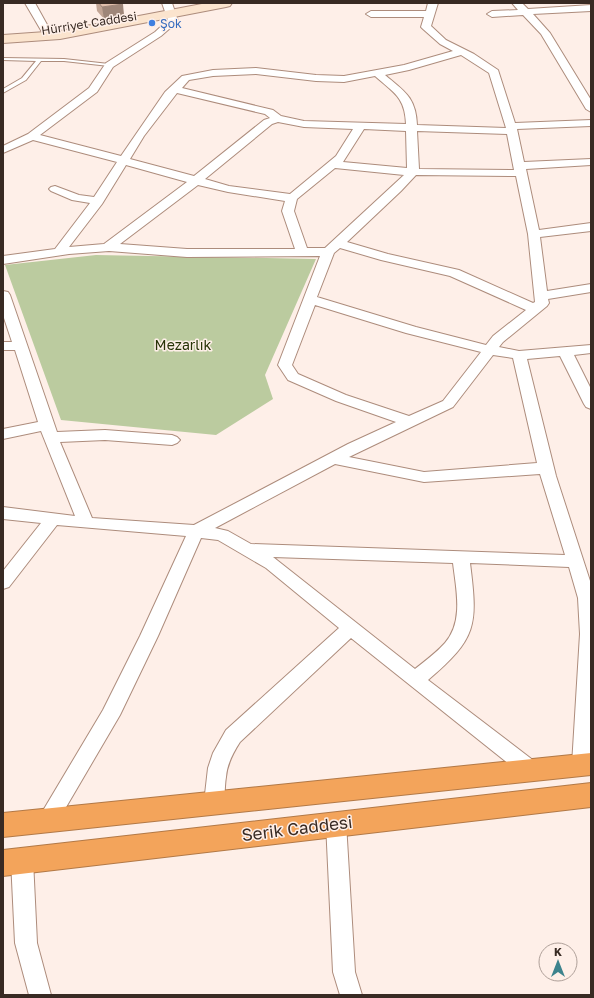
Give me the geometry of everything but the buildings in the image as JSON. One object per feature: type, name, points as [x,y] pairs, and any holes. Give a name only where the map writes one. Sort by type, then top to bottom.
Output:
[{"type":"highway","points":[[3,825],[586,764]]},
{"type":"highway","name":"Serik Caddesi","points":[[13,861],[591,795]]},
{"type":"main road","name":"Hürriyet Caddesi","points":[[3,34],[46,30],[120,19],[197,3]]},
{"type":"main road","points":[[3,39],[60,35],[170,9],[226,3]]},
{"type":"street","points":[[30,3],[46,30]]},
{"type":"street","points":[[517,3],[545,33],[591,109]]},
{"type":"street","points":[[492,14],[591,8]]},
{"type":"street","points":[[3,150],[32,136],[93,90],[109,65],[158,34],[174,21],[170,9]]},
{"type":"street","points":[[48,820],[110,715],[149,636],[196,531],[334,459],[448,404],[498,339],[542,304],[534,234],[511,129],[494,72],[471,56],[444,42],[426,26],[432,9],[371,14]]},
{"type":"street","points":[[59,252],[98,201],[169,94],[186,78],[213,73],[256,71],[316,78],[344,79],[378,74],[447,57],[462,51]]},
{"type":"street","points":[[378,74],[405,96],[412,112],[413,172],[397,189],[328,252],[285,365],[293,377],[341,398],[410,422]]},
{"type":"street","points":[[175,89],[269,112],[278,119],[304,124],[412,129],[511,129],[591,123]]},
{"type":"street","points":[[107,247],[197,180],[268,122],[278,119]]},
{"type":"street","points":[[302,252],[288,211],[292,198],[340,158],[360,127]]},
{"type":"street","points":[[32,136],[228,189],[292,198]]},
{"type":"street","points":[[3,138],[20,142]]},
{"type":"street","points":[[333,164],[413,172],[520,170],[591,162]]},
{"type":"street","points":[[55,189],[76,198],[98,201]]},
{"type":"street","points":[[534,234],[591,227]]},
{"type":"street","points":[[338,242],[385,257],[454,273],[535,309]]},
{"type":"street","points":[[3,260],[107,247],[130,247],[174,252],[328,252]]},
{"type":"street","points":[[542,296],[591,288]]},
{"type":"street","points":[[3,295],[49,431],[86,523]]},
{"type":"street","points":[[310,299],[411,330],[489,350],[519,355],[591,349]]},
{"type":"street","points":[[3,346],[20,346]]},
{"type":"street","points":[[565,351],[591,404]]},
{"type":"street","points":[[519,355],[546,468],[587,598],[589,634],[586,764]]},
{"type":"street","points":[[3,434],[49,431],[172,440]]},
{"type":"street","points":[[334,459],[424,477],[546,468]]},
{"type":"street","points":[[3,513],[86,523],[196,531],[222,535],[272,564],[415,680],[531,770]]},
{"type":"street","points":[[3,583],[53,519]]},
{"type":"street","points":[[247,550],[575,561]]},
{"type":"street","points":[[415,680],[452,647],[462,631],[466,614],[466,605],[461,558]]},
{"type":"street","points":[[214,803],[216,770],[222,755],[233,736],[351,628]]},
{"type":"street","points":[[336,823],[344,972],[351,995]]},
{"type":"street","points":[[13,861],[26,943],[40,995]]},
{"type":"lane","points":[[3,59],[76,61],[109,65]]},
{"type":"lane","points":[[3,91],[24,79],[40,60]]},
{"type":"green space","name":"Mezarlık","points":[[96,255],[316,259],[265,375],[273,399],[216,435],[61,420],[5,265]]},
{"type":"place","name":"Şok","points":[[152,23]]}]
